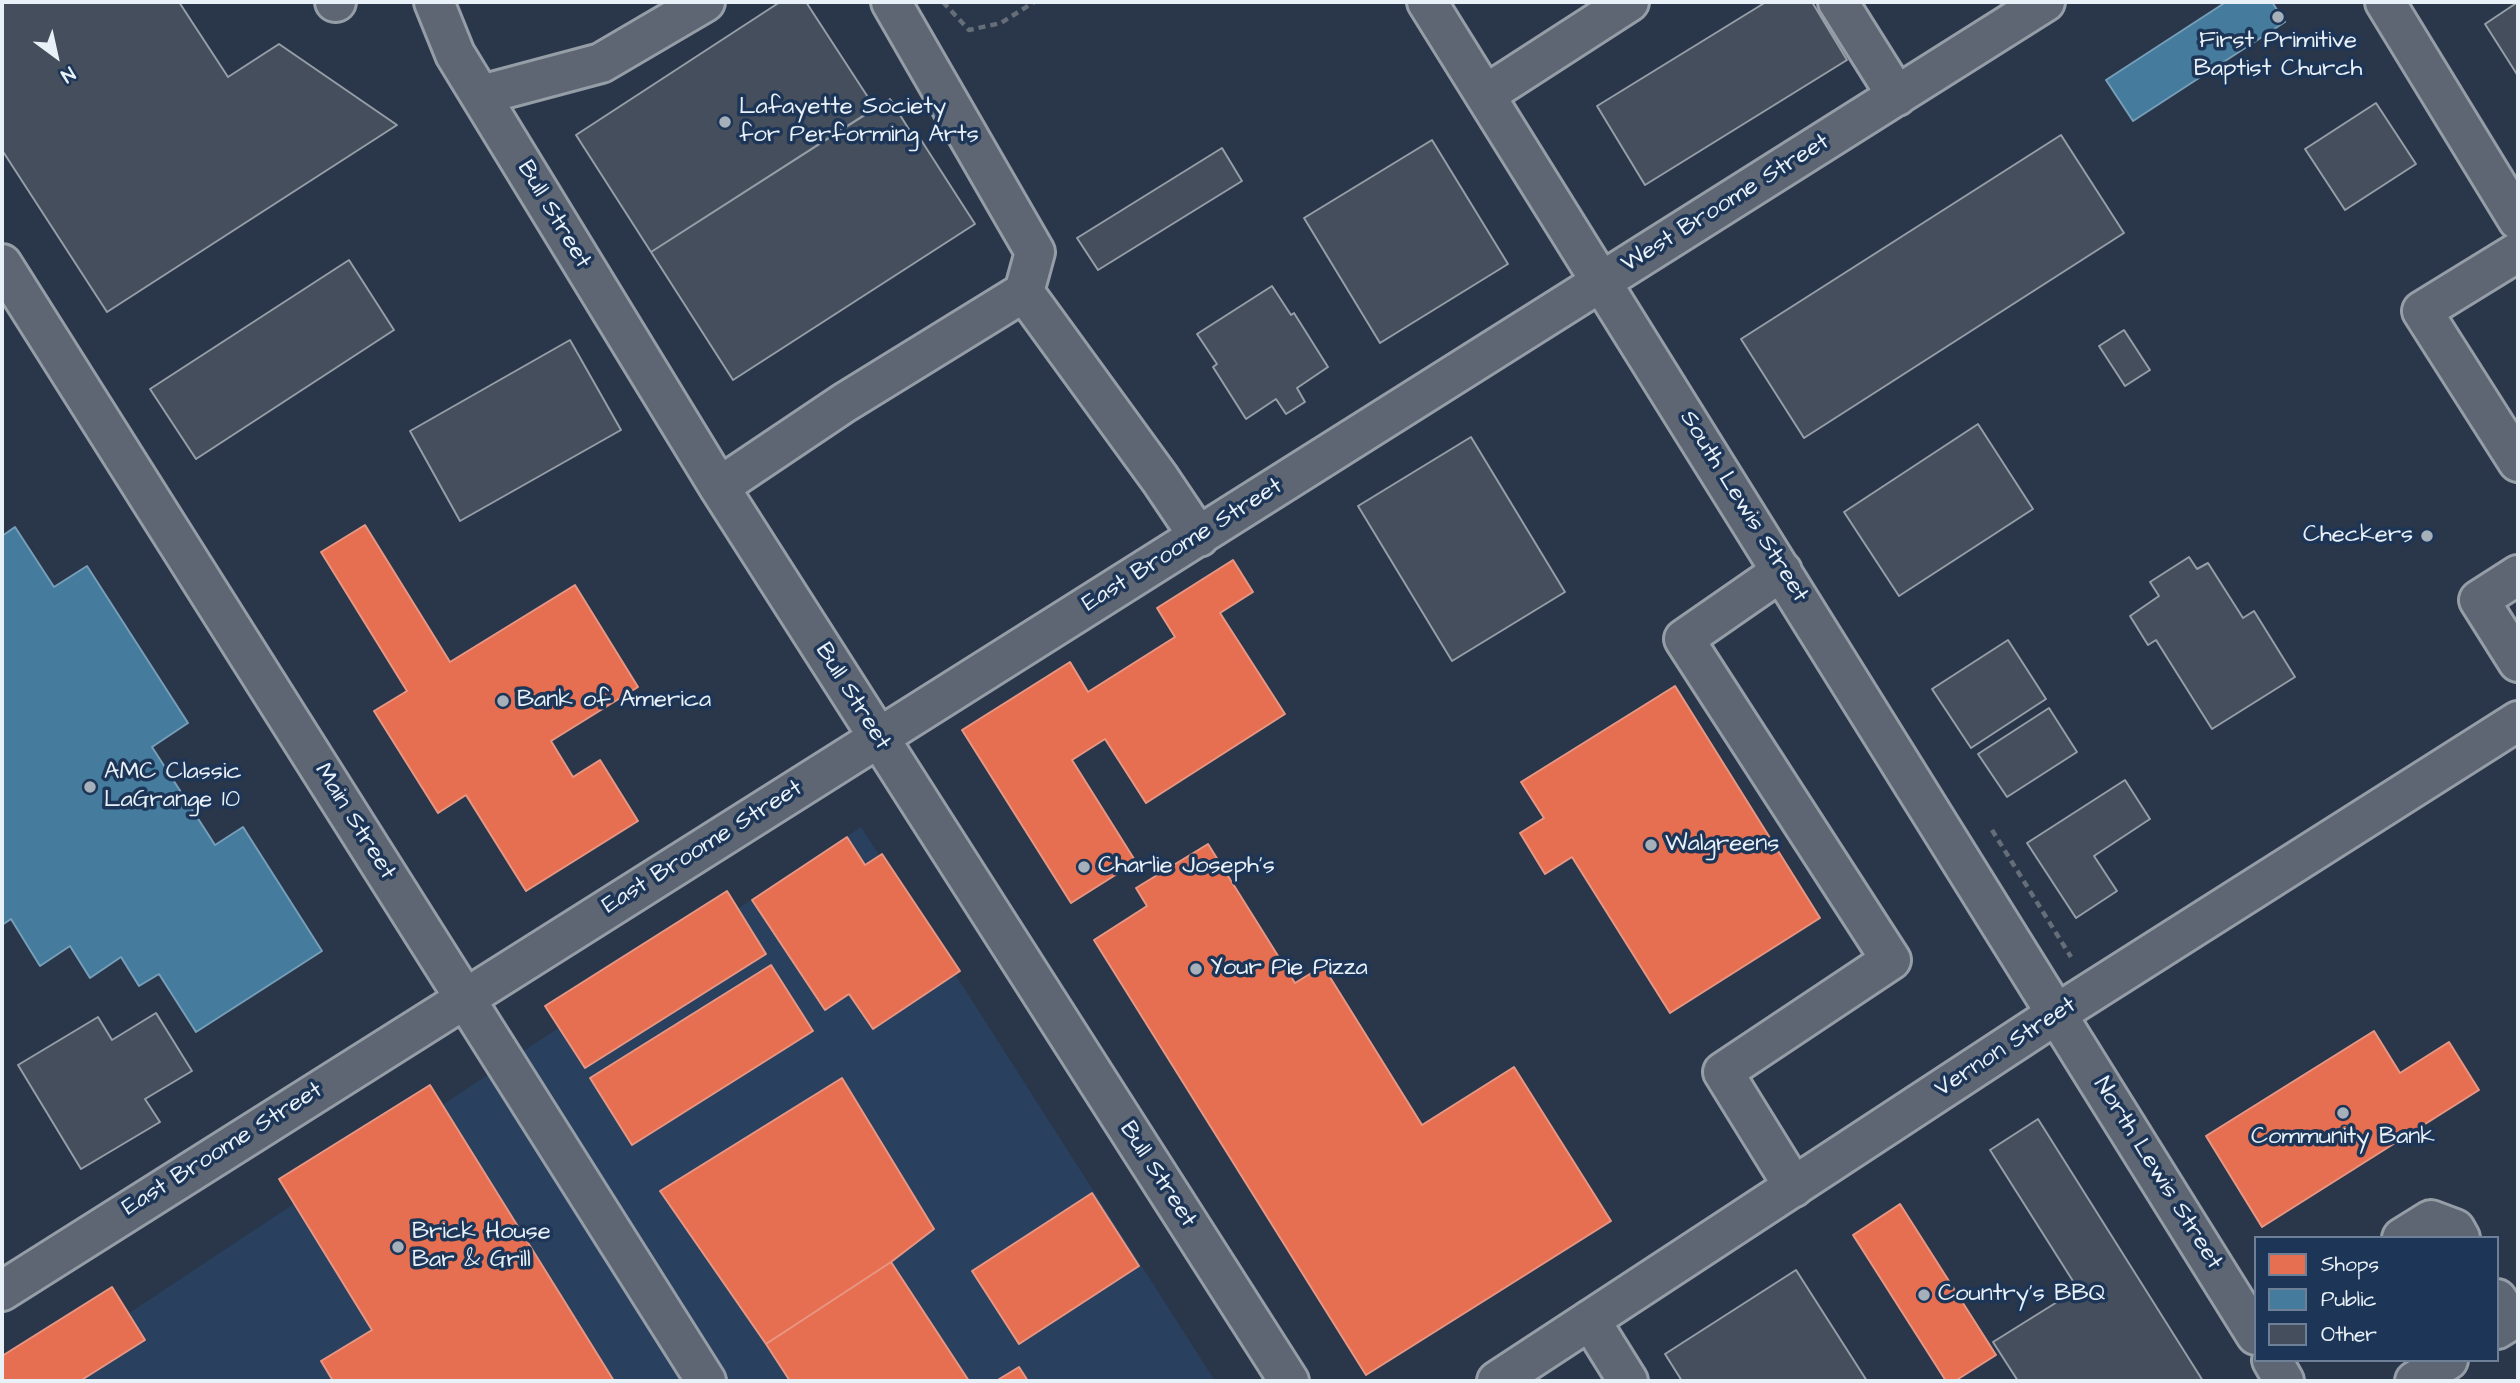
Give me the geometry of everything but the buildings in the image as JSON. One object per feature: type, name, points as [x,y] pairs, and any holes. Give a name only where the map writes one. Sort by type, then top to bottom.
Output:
[{"type":"street","name":"Bull Street","points":[[434,2],[455,54],[719,487],[1289,1381]]},
{"type":"street","points":[[481,95],[601,63],[705,2]]},
{"type":"street","points":[[719,487],[844,403],[1024,292],[1035,253],[891,2]]},
{"type":"street","name":"South Lewis Street","points":[[1427,2],[2058,1013]]},
{"type":"street","points":[[1485,95],[1629,2]]},
{"type":"street","points":[[1838,2],[1897,96]]},
{"type":"street","name":"West Broome Street","points":[[1405,407],[2046,2]]},
{"type":"street","points":[[2385,2],[2508,182],[2518,220]]},
{"type":"street","points":[[2518,252],[2422,311],[2518,462]]},
{"type":"street","name":"Main Street","points":[[2,264],[706,1381]]},
{"type":"street","points":[[1024,292],[1199,537]]},
{"type":"street","name":"East Broome Street","points":[[2,1291],[464,997],[1405,407]]},
{"type":"street","points":[[1782,571],[1684,639],[1891,960],[1723,1072],[1794,1187]]},
{"type":"street","points":[[2518,575],[2479,600],[2518,662]]},
{"type":"street","name":"Vernon Street","points":[[1497,1381],[2058,1013],[2518,721]]},
{"type":"street","name":"North Lewis Street","points":[[2058,1013],[2254,1330]]},
{"type":"street","points":[[2405,1236],[2431,1220],[2455,1229],[2459,1236]]},
{"type":"street","points":[[1590,1320],[1628,1381]]},
{"type":"street","name":"North Lewis Street","points":[[2273,1362],[2284,1381]]},
{"type":"street","points":[[2415,1381],[2445,1362]]},
{"type":"path","points":[[943,2],[969,30],[1001,23],[1034,2]]},
{"type":"shaded area","points":[[861,827],[1215,1381],[27,1381]]},
{"type":"place","name":"First Primitive Baptist Church","points":[[2278,17]]},
{"type":"place","name":"Lafayette Society for Performing Arts","points":[[725,122]]},
{"type":"place","name":"Checkers","points":[[2427,536]]},
{"type":"place","name":"Bank of America","points":[[503,701]]},
{"type":"place","name":"AMC Classic LaGrange 10","points":[[90,787]]},
{"type":"place","name":"Walgreens","points":[[1651,845]]},
{"type":"place","name":"Charlie Joseph's","points":[[1084,867]]},
{"type":"place","name":"Your Pie Pizza","points":[[1196,969]]},
{"type":"place","name":"Community Bank","points":[[2343,1113]]},
{"type":"place","name":"Brick House Bar & Grill","points":[[398,1247]]},
{"type":"place","name":"Country's BBQ","points":[[1924,1295]]}]
